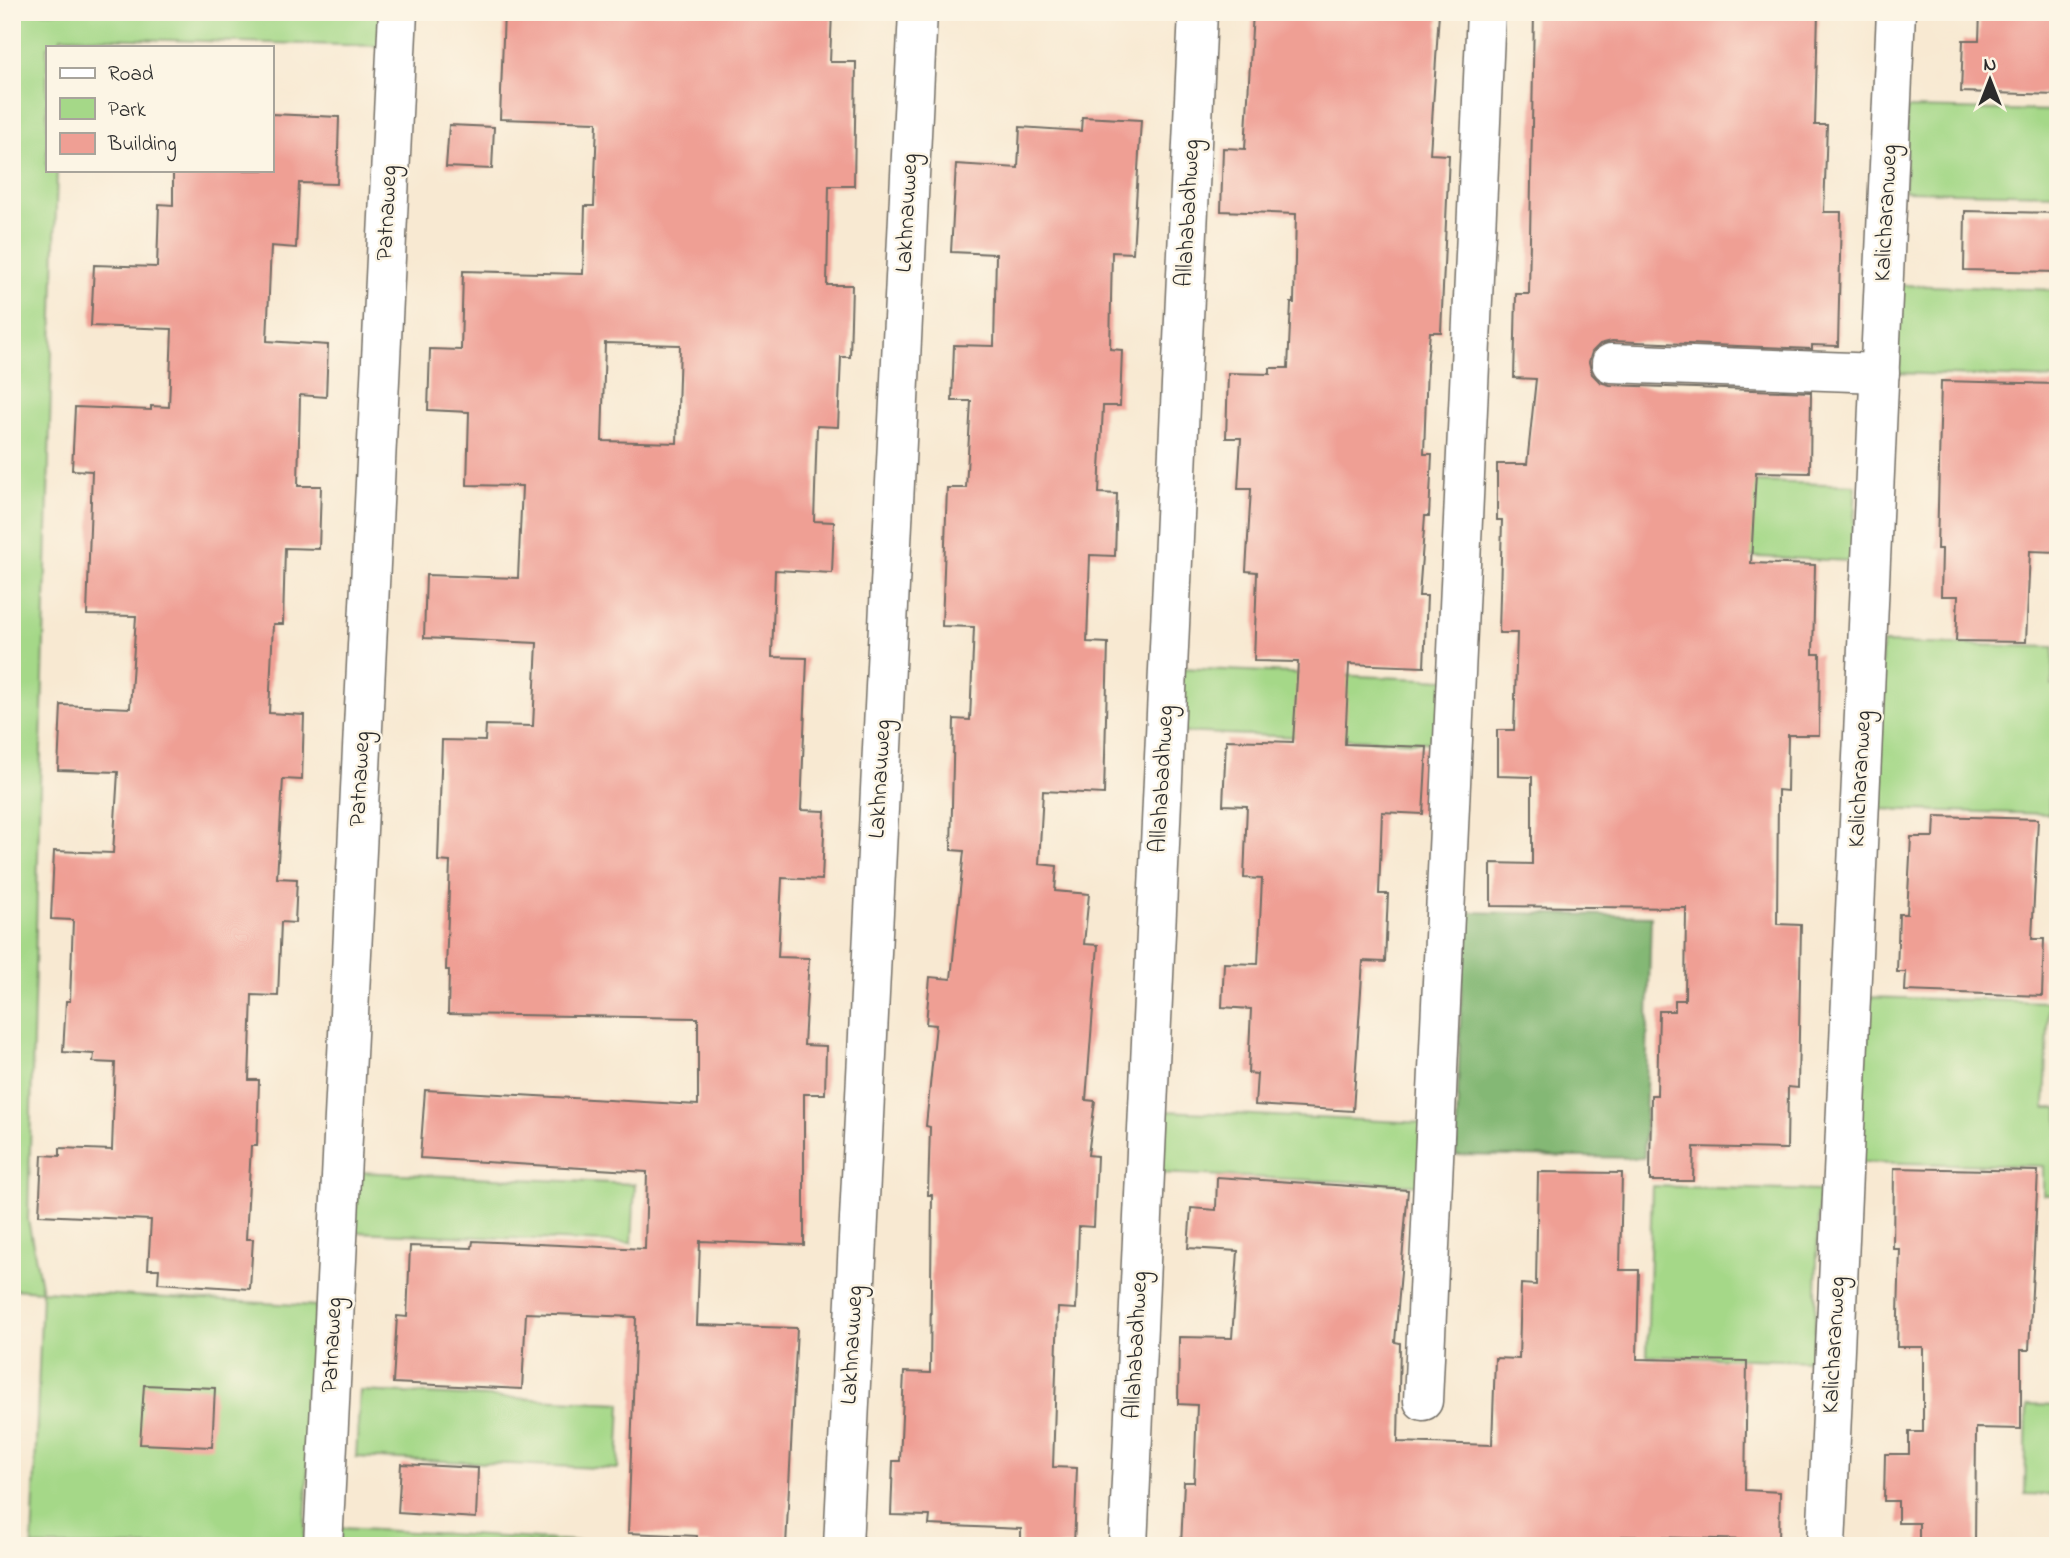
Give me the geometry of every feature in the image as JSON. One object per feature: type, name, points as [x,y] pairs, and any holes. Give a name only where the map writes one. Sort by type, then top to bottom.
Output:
[{"type":"street","name":"Patnaweg","points":[[323,1546],[398,12]]},
{"type":"street","name":"Lakhnauweg","points":[[843,1546],[918,12]]},
{"type":"street","name":"Allahabadhweg","points":[[1128,1546],[1198,12]]},
{"type":"street","points":[[1423,1401],[1486,12]]},
{"type":"street","name":"Kalicharanweg","points":[[1826,1546],[1896,12]]},
{"type":"street","points":[[1611,363],[1880,373]]},
{"type":"green space","points":[[12,12],[380,12],[379,46],[61,37],[60,46],[46,46],[46,172],[57,172],[28,1220],[42,1291],[12,1289]]},
{"type":"green space","points":[[1907,108],[2058,111],[2058,194],[1905,191]]},
{"type":"green space","points":[[1898,285],[2058,290],[2058,379],[1895,373]]},
{"type":"green space","points":[[1689,480],[1856,485],[1852,561],[1687,554]]},
{"type":"green space","points":[[1882,643],[2054,647],[2052,686],[2058,686],[2058,792],[2049,792],[2049,814],[1876,809]]},
{"type":"green space","points":[[1180,668],[1446,680],[1443,743],[1178,732]]},
{"type":"green space","points":[[1464,912],[1651,916],[1644,1158],[1456,1155]]},
{"type":"green space","points":[[1864,997],[2049,1002],[2045,1108],[2058,1108],[2058,1195],[2043,1195],[2043,1166],[1858,1162]]},
{"type":"green space","points":[[1164,1111],[1425,1123],[1422,1185],[1160,1173]]},
{"type":"green space","points":[[357,1172],[635,1184],[632,1243],[355,1232]]},
{"type":"green space","points":[[1652,1186],[1819,1191],[1814,1361],[1647,1356]]},
{"type":"green space","points":[[42,1291],[316,1306],[304,1546],[32,1546]]},
{"type":"green space","points":[[360,1391],[621,1403],[618,1469],[356,1457]]},
{"type":"green space","points":[[2027,1405],[2058,1406],[2058,1495],[2025,1494]]},
{"type":"green space","points":[[341,1528],[608,1543],[340,1546]]},
{"type":"building","points":[[504,12],[832,12],[830,62],[856,62],[854,186],[829,186],[827,285],[852,285],[850,357],[841,357],[838,427],[817,426],[814,521],[834,522],[832,573],[775,570],[772,657],[807,658],[801,810],[825,811],[822,880],[782,878],[778,957],[809,958],[804,1045],[826,1046],[825,1094],[804,1094],[804,1245],[700,1241],[697,1325],[797,1328],[786,1546],[697,1544],[697,1536],[628,1533],[636,1317],[526,1313],[522,1389],[393,1383],[397,1316],[407,1317],[410,1246],[472,1248],[473,1241],[645,1249],[647,1172],[420,1158],[425,1090],[698,1105],[698,1018],[448,1014],[449,970],[446,970],[450,862],[438,861],[442,740],[485,741],[486,725],[533,726],[537,643],[424,638],[426,575],[518,578],[522,486],[467,485],[469,412],[428,410],[430,349],[461,350],[463,271],[583,274],[585,206],[594,206],[597,122],[500,119]],"holes":[[[605,343],[680,345],[677,443],[602,441]]]},
{"type":"building","points":[[1253,12],[1439,12],[1430,154],[1449,155],[1441,332],[1430,332],[1427,364],[1424,454],[1432,454],[1429,516],[1425,516],[1419,596],[1427,596],[1424,667],[1349,664],[1345,744],[1427,747],[1423,814],[1382,812],[1379,894],[1388,894],[1385,962],[1363,961],[1353,1111],[1255,1105],[1257,1074],[1248,1073],[1251,1009],[1222,1007],[1224,963],[1258,964],[1262,879],[1244,878],[1247,806],[1223,805],[1226,740],[1293,742],[1298,662],[1254,661],[1257,572],[1246,571],[1251,489],[1238,489],[1241,438],[1226,438],[1228,373],[1270,374],[1270,368],[1288,368],[1291,303],[1294,303],[1296,214],[1221,211],[1223,148],[1245,149]]},
{"type":"building","points":[[1534,12],[1818,12],[1815,125],[1827,125],[1824,212],[1841,212],[1838,346],[1812,345],[1812,349],[1612,341],[1600,344],[1592,352],[1589,362],[1592,374],[1600,382],[1610,385],[1811,392],[1810,473],[1756,472],[1751,563],[1815,565],[1813,654],[1820,654],[1819,735],[1788,735],[1787,791],[1778,790],[1777,924],[1801,925],[1798,1088],[1788,1087],[1787,1149],[1694,1147],[1693,1181],[1650,1181],[1651,1095],[1657,1095],[1659,1011],[1675,1011],[1675,1000],[1685,1000],[1686,908],[1491,906],[1491,863],[1532,864],[1532,777],[1497,776],[1497,730],[1514,730],[1517,633],[1499,633],[1502,520],[1497,520],[1497,464],[1527,464],[1536,379],[1514,378],[1516,294],[1529,294]]},
{"type":"building","points":[[1980,12],[2058,14],[2058,95],[1961,92],[1963,40],[1979,40]]},
{"type":"building","points":[[273,114],[339,117],[337,184],[299,183],[296,248],[271,246],[267,341],[328,345],[326,397],[300,395],[298,486],[321,486],[319,549],[285,548],[283,624],[273,624],[269,713],[304,715],[302,780],[283,779],[277,878],[297,879],[295,923],[281,922],[278,996],[252,995],[249,1080],[259,1080],[257,1146],[251,1146],[246,1239],[253,1239],[250,1289],[158,1283],[159,1269],[148,1269],[151,1220],[39,1215],[42,1155],[60,1156],[60,1148],[112,1150],[115,1063],[93,1062],[94,1054],[63,1052],[66,1001],[70,1001],[73,920],[51,919],[54,851],[113,853],[118,772],[58,770],[61,705],[130,708],[136,616],[87,615],[92,471],[72,470],[75,407],[151,410],[151,406],[169,407],[172,329],[91,326],[94,265],[157,267],[159,204],[173,205],[173,172],[273,172]]},
{"type":"building","points":[[1082,117],[1141,120],[1133,253],[1112,252],[1110,349],[1122,350],[1120,406],[1103,406],[1099,493],[1117,494],[1115,556],[1090,555],[1087,642],[1108,643],[1104,794],[1043,791],[1039,864],[1057,866],[1055,891],[1089,894],[1084,944],[1098,945],[1086,1100],[1095,1101],[1088,1155],[1097,1156],[1094,1227],[1079,1226],[1076,1309],[1058,1308],[1053,1467],[1077,1468],[1074,1546],[1021,1546],[1021,1529],[929,1525],[930,1516],[891,1515],[893,1461],[900,1461],[904,1372],[930,1373],[932,1195],[928,1195],[930,1127],[926,1126],[936,1025],[926,1024],[930,977],[951,979],[964,851],[951,850],[954,719],[970,720],[974,627],[942,626],[947,488],[966,488],[971,401],[952,401],[954,345],[994,346],[996,254],[951,252],[956,164],[1018,168],[1020,127],[1081,131]]},
{"type":"building","points":[[449,125],[494,127],[492,169],[446,167]]},
{"type":"building","points":[[1965,211],[2058,213],[2058,272],[1964,270]]},
{"type":"building","points":[[1941,381],[2058,384],[2058,552],[2030,551],[2026,642],[1956,641],[1958,596],[1941,596],[1942,549],[1937,549]]},
{"type":"building","points":[[1935,816],[2038,819],[2032,939],[2044,939],[2042,996],[1905,991],[1906,972],[1897,972],[1899,914],[1907,914],[1911,837],[1934,837]]},
{"type":"building","points":[[1894,1168],[2038,1171],[2029,1350],[2021,1350],[2021,1429],[1976,1428],[1975,1546],[1919,1546],[1919,1523],[1898,1523],[1898,1501],[1884,1501],[1885,1454],[1909,1454],[1909,1432],[1923,1432],[1923,1347],[1897,1347],[1900,1249],[1893,1249]]},
{"type":"building","points":[[1538,1172],[1622,1173],[1620,1270],[1639,1270],[1637,1359],[1747,1361],[1745,1490],[1780,1492],[1779,1541],[1622,1536],[1622,1546],[1181,1546],[1184,1482],[1194,1482],[1197,1405],[1178,1404],[1179,1337],[1232,1338],[1238,1251],[1188,1248],[1191,1208],[1216,1210],[1217,1177],[1408,1190],[1395,1342],[1400,1343],[1398,1442],[1492,1445],[1495,1358],[1519,1359],[1521,1284],[1536,1285]]},
{"type":"building","points":[[144,1385],[215,1388],[212,1447],[140,1444]]},
{"type":"building","points":[[401,1464],[478,1468],[476,1518],[398,1513]]}]
